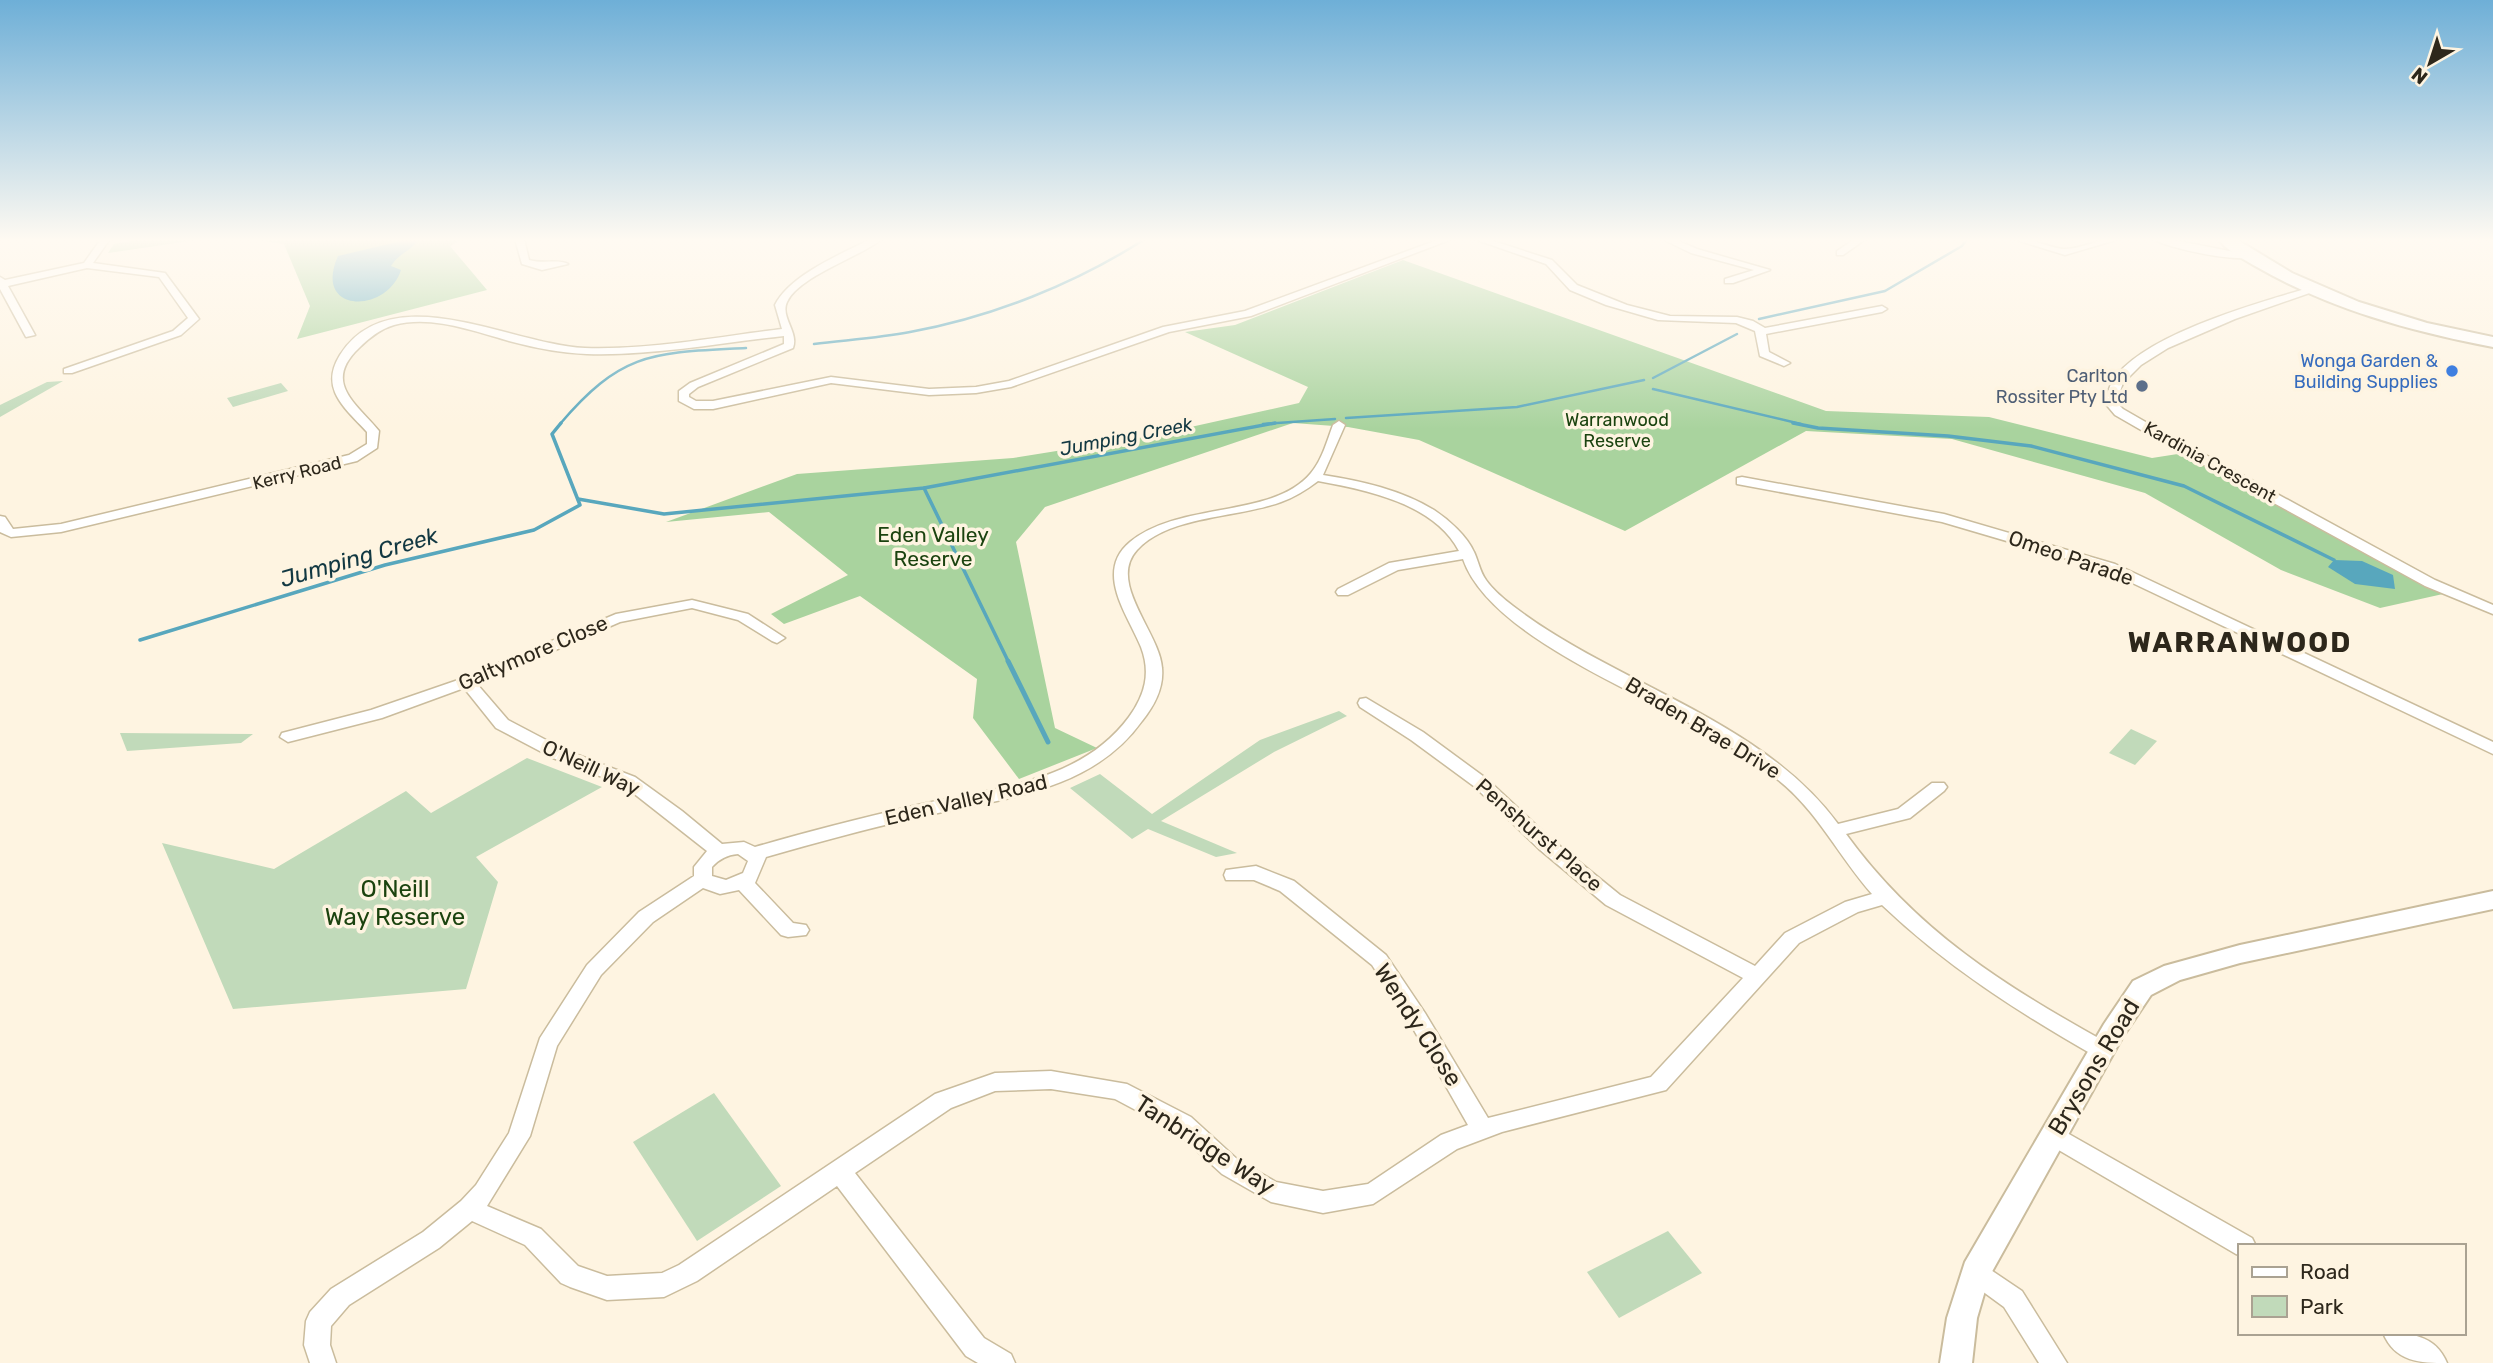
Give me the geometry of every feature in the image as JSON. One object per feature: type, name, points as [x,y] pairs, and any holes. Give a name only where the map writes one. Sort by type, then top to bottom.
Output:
[{"type":"main road","points":[[2354,303],[2487,348]]},
{"type":"street","points":[[12,303],[30,335]]},
{"type":"street","points":[[68,371],[177,333],[194,319],[182,303]]},
{"type":"street","points":[[781,303],[791,340],[786,349],[694,384],[683,393],[683,399],[694,405],[713,405],[831,380],[914,391],[986,389],[1044,374],[1167,329],[1247,314],[1277,303]]},
{"type":"street","points":[[1615,303],[1673,319],[1741,321],[1753,324],[1760,332],[1764,354],[1784,363]]},
{"type":"street","name":"Kardinia Crescent","points":[[2275,303],[2193,330],[2124,372],[2110,390],[2110,402],[2119,412],[2152,431],[2377,555],[2430,583],[2493,610]]},
{"type":"street","points":[[1760,332],[1882,309]]},
{"type":"street","name":"Kerry Road","points":[[0,520],[4,528],[11,533],[61,528],[353,458],[373,445],[373,431],[340,396],[336,385],[342,359],[358,339],[389,324],[425,317],[464,323],[535,345],[596,351],[787,332]]},
{"type":"street","points":[[1315,477],[1339,425]]},
{"type":"street","name":"Braden Brae Drive","points":[[1315,477],[1356,484],[1404,500],[1448,527],[1469,554],[1483,587],[1508,609],[1549,639],[1746,749],[1787,778],[1834,831],[1886,897],[1965,966],[2031,1010],[2102,1050]]},
{"type":"street","name":"Eden Valley Road","points":[[720,852],[744,848],[755,854],[818,835],[1045,783],[1108,751],[1137,721],[1154,683],[1154,665],[1150,651],[1121,585],[1120,568],[1124,555],[1151,532],[1289,494],[1315,477]]},
{"type":"street","name":"Omeo Parade","points":[[1742,481],[1944,518],[2110,568],[2493,749]]},
{"type":"street","points":[[1343,592],[1394,566],[1469,554]]},
{"type":"street","name":"Galtymore Close","points":[[288,737],[376,714],[467,682],[616,618],[692,604],[743,617],[777,638]]},
{"type":"street","name":"O'Neill Way","points":[[467,682],[502,724],[559,754],[629,781],[676,815],[720,852]]},
{"type":"street","name":"Penshurst Place","points":[[1366,703],[1418,736],[1481,783],[1545,845],[1613,900],[1757,976]]},
{"type":"street","points":[[1834,831],[1904,814],[1938,787]]},
{"type":"street","points":[[720,852],[706,861],[701,873],[703,879],[715,886],[724,887],[743,881],[758,864],[755,854]]},
{"type":"street","name":"Wendy Close","points":[[1233,875],[1256,873],[1287,886],[1378,960],[1419,1019],[1483,1130]]},
{"type":"street","points":[[323,1363],[317,1345],[319,1321],[340,1297],[431,1240],[470,1209],[519,1136],[547,1044],[594,970],[646,917],[703,879]]},
{"type":"street","points":[[743,881],[790,932]]},
{"type":"street","name":"Tanbridge Way","points":[[470,1209],[533,1237],[570,1275],[607,1288],[664,1285],[688,1273],[943,1101],[995,1082],[1051,1080],[1119,1090],[1183,1124],[1230,1167],[1271,1192],[1323,1202],[1373,1194],[1449,1142],[1483,1130],[1658,1083],[1791,938],[1852,907],[1886,897]]},
{"type":"street","name":"Brysons Road","points":[[1956,1363],[1962,1318],[1976,1272],[2133,997],[2152,980],[2240,954],[2493,900]]},
{"type":"street","points":[[2053,1135],[2241,1244]]},
{"type":"street","points":[[839,1171],[975,1347],[1002,1363]]},
{"type":"street","points":[[1976,1272],[2013,1299],[2054,1363]]},
{"type":"street","points":[[2398,1335],[2434,1363]]},
{"type":"green space","points":[[309,303],[438,303],[297,339],[310,306]]},
{"type":"green space","name":"Warranwood Reserve","points":[[1293,303],[1522,303],[1826,411],[1989,417],[2152,458],[2184,453],[2452,592],[2380,608],[2281,570],[2145,493],[1952,439],[1806,431],[1625,531],[1419,440],[1348,427],[1293,423],[1045,507],[1016,542],[1055,728],[1097,748],[1019,779],[973,718],[977,679],[860,596],[784,624],[771,614],[848,575],[769,512],[666,522],[797,474],[1013,458],[1150,436],[1299,403],[1308,387],[1185,332],[1235,325]]},
{"type":"green space","points":[[63,381],[0,417],[0,405],[47,382]]},
{"type":"green space","points":[[281,383],[288,391],[233,407],[227,398]]},
{"type":"green space","points":[[1339,711],[1347,716],[1274,752],[1161,821],[1237,853],[1216,857],[1148,829],[1132,839],[1070,788],[1100,774],[1152,814],[1260,740]]},
{"type":"green space","points":[[2131,729],[2157,741],[2135,765],[2109,753]]},
{"type":"green space","points":[[120,733],[253,734],[241,743],[127,751]]},
{"type":"green space","name":"O'Neill Way Reserve","points":[[527,758],[602,787],[476,857],[498,882],[466,989],[233,1009],[162,843],[274,869],[406,791],[431,813]]},
{"type":"green space","points":[[714,1093],[781,1186],[697,1241],[633,1142]]},
{"type":"green space","points":[[1668,1231],[1702,1273],[1619,1318],[1587,1272]]},
{"type":"water","points":[[2334,560],[2362,561],[2393,575],[2395,589],[2355,584],[2328,567]]},
{"type":"waterway","name":"Jumping Creek","points":[[814,344],[941,326],[1017,303]]},
{"type":"waterway","name":"Jumping Creek","points":[[1759,319],[1833,303]]},
{"type":"waterway","name":"Jumping Creek","points":[[1653,378],[1737,334]]},
{"type":"waterway","name":"Jumping Creek","points":[[560,424],[603,382],[642,360],[687,352],[746,348]]},
{"type":"waterway","name":"Jumping Creek","points":[[1346,418],[1517,407],[1644,380]]},
{"type":"waterway","points":[[1653,389],[1801,424]]},
{"type":"waterway","name":"Jumping Creek","points":[[1274,423],[1335,419]]},
{"type":"waterway","name":"Jumping Creek","points":[[140,640],[385,565],[534,530],[580,505],[552,434],[561,423]]},
{"type":"waterway","name":"Jumping Creek","points":[[924,488],[1274,423]]},
{"type":"waterway","name":"Jumping Creek","points":[[1263,424],[1274,423]]},
{"type":"waterway","points":[[1793,423],[1818,428],[1948,436],[2031,446],[2184,486],[2334,560]]},
{"type":"waterway","name":"Jumping Creek","points":[[578,499],[664,514],[924,488]]},
{"type":"waterway","name":"Jumping Creek","points":[[924,488],[1009,663]]},
{"type":"waterway","name":"Jumping Creek","points":[[1008,661],[1048,742]]},
{"type":"place","name":"Wonga Garden & Building Supplies","points":[[2452,371]]},
{"type":"place","name":"Carlton Rossiter Pty Ltd","points":[[2142,386]]},
{"type":"district","name":"WARRANWOOD","points":[[2240,642]]},
{"type":"park label","name":"Eden Valley Reserve","points":[[933,547]]}]
